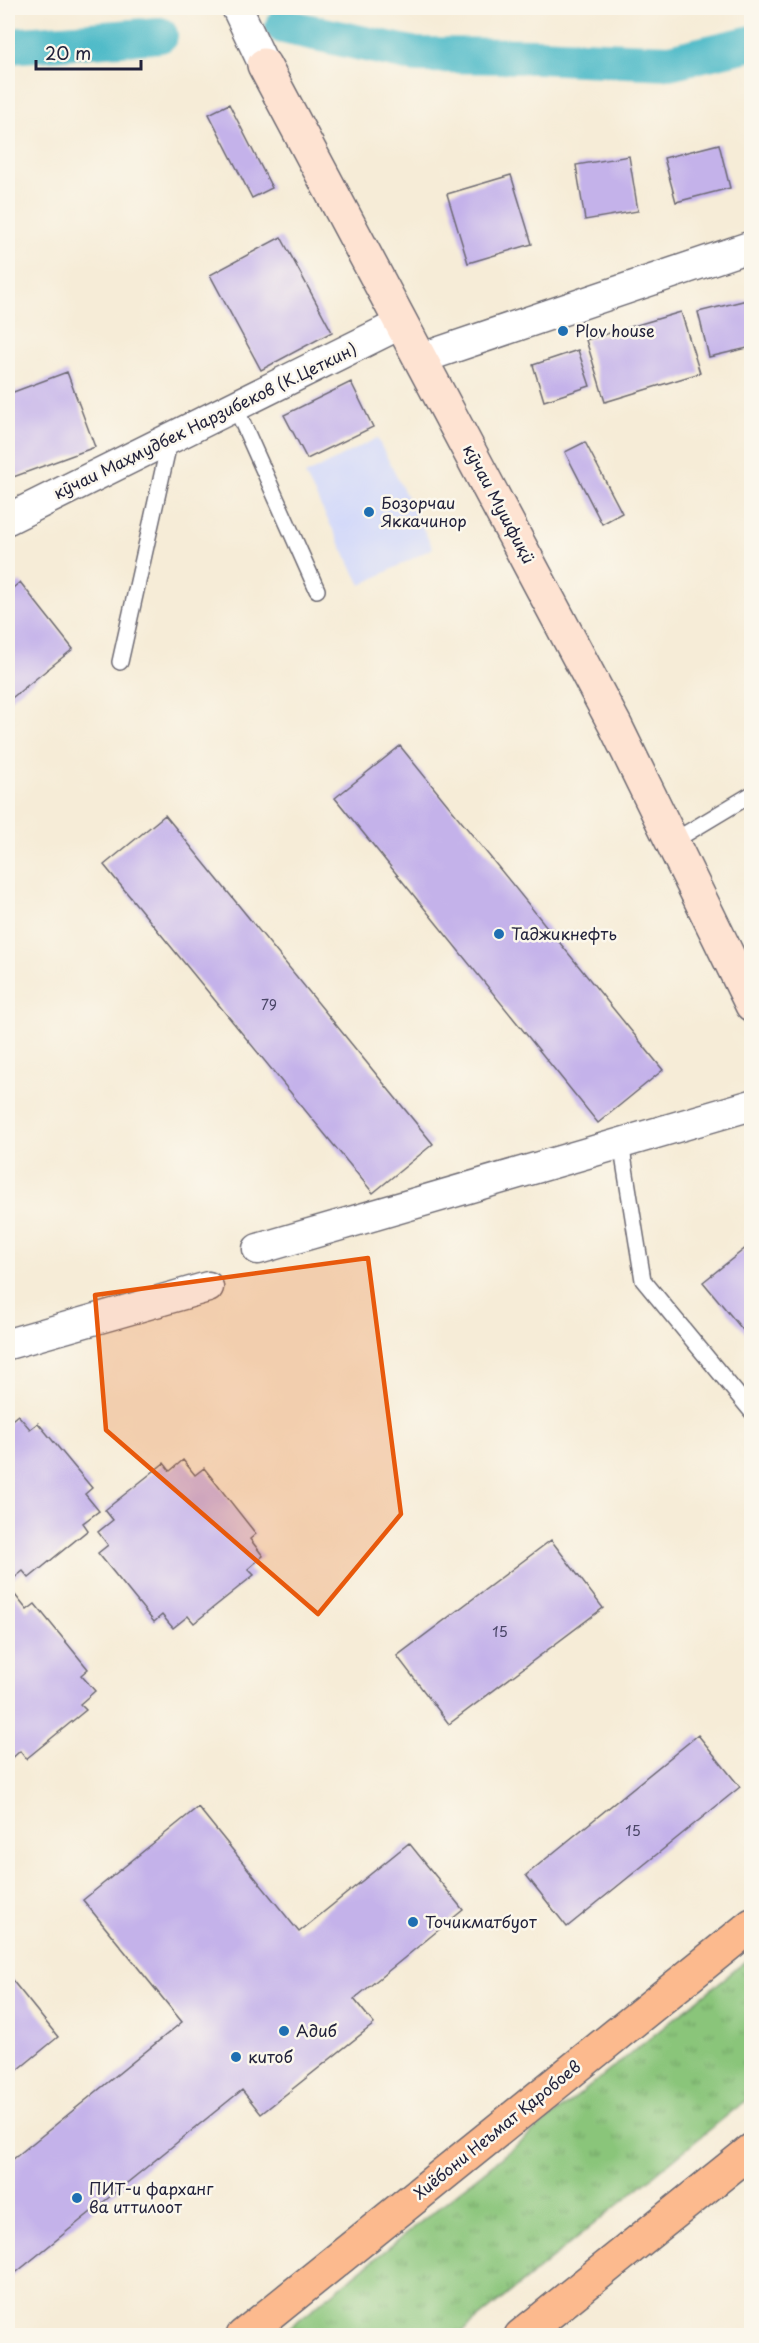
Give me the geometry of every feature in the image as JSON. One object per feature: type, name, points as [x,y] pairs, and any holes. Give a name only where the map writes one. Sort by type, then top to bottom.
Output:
[{"type":"highway","name":"Хиёбони Неъмат Қаробоев","points":[[243,2336],[752,1925]]},
{"type":"highway","points":[[521,2336],[752,2150]]},
{"type":"street","name":"кӯчаи Мушфиқӣ","points":[[237,8],[264,65],[422,358],[615,725],[752,1005]]},
{"type":"street","points":[[422,358],[752,246]]},
{"type":"street","name":"кӯчаи Маҳмудбек Нарзибеков (К.Цеткин)","points":[[8,519],[402,323]]},
{"type":"street","points":[[258,1249],[752,1105]]},
{"type":"street","points":[[8,1344],[208,1287]]},
{"type":"lane","points":[[235,406],[317,590]]},
{"type":"lane","points":[[120,662],[170,439]]},
{"type":"lane","points":[[672,842],[752,794]]},
{"type":"lane","points":[[621,1143],[643,1280],[752,1412]]},
{"type":"highlighted area","points":[[368,1258],[401,1514],[318,1614],[106,1430],[95,1295]]},
{"type":"shaded area","name":"Бозорчаи Яккачинор","points":[[377,438],[433,548],[361,585],[305,475]]},
{"type":"green space","points":[[751,1957],[751,2096],[458,2335],[280,2335]]},
{"type":"building","points":[[229,104],[272,188],[252,198],[209,114]]},
{"type":"building","points":[[719,144],[730,188],[676,202],[664,158]]},
{"type":"building","points":[[629,156],[638,211],[585,220],[576,165]]},
{"type":"building","points":[[511,175],[532,244],[468,263],[447,194]]},
{"type":"building","points":[[281,237],[332,332],[261,370],[210,275]]},
{"type":"building","points":[[751,299],[752,347],[709,357],[698,312]]},
{"type":"building","points":[[681,312],[700,373],[605,402],[586,340]]},
{"type":"building","points":[[578,350],[590,386],[544,401],[533,365]]},
{"type":"building","points":[[67,372],[95,447],[8,479],[8,394]]},
{"type":"building","points":[[351,382],[373,427],[307,459],[284,415]]},
{"type":"building","points":[[585,442],[622,513],[602,524],[565,452]]},
{"type":"building","points":[[20,582],[73,649],[8,701],[8,592]]},
{"type":"building","name":"Таджикнефть","points":[[400,746],[663,1070],[598,1123],[335,798]]},
{"type":"building","points":[[165,815],[433,1144],[373,1193],[104,865]]},
{"type":"building","points":[[752,1243],[752,1341],[703,1282]]},
{"type":"building","points":[[18,1415],[30,1429],[38,1423],[92,1488],[85,1494],[99,1511],[83,1523],[88,1530],[29,1578],[23,1571],[8,1583],[8,1423]]},
{"type":"building","points":[[183,1460],[195,1475],[204,1468],[256,1534],[250,1539],[263,1556],[248,1569],[254,1575],[194,1623],[188,1616],[173,1628],[162,1615],[154,1622],[98,1553],[108,1545],[98,1532],[113,1520],[105,1510],[164,1463],[170,1471]]},
{"type":"building","points":[[551,1540],[603,1608],[449,1724],[397,1656]]},
{"type":"building","points":[[15,1595],[27,1610],[35,1604],[88,1669],[81,1675],[95,1691],[80,1704],[86,1710],[26,1759],[20,1751],[8,1762],[8,1601]]},
{"type":"building","points":[[698,1735],[740,1787],[567,1927],[526,1875]]},
{"type":"building","name":"китоб","points":[[198,1807],[299,1932],[409,1843],[463,1910],[354,1999],[374,2024],[261,2114],[242,2090],[8,2279],[8,2155],[12,2160],[182,2022],[83,1900]]},
{"type":"building","points":[[8,1975],[58,2037],[8,2078]]},
{"type":"waterway","points":[[283,26],[416,55],[538,56],[669,62],[752,43]]},
{"type":"waterway","points":[[8,46],[160,35]]},
{"type":"place","name":"Plov house","points":[[563,331]]},
{"type":"place","name":"Бозорчаи Яккачинор","points":[[369,512]]},
{"type":"place","name":"Таджикнефть","points":[[499,934]]},
{"type":"place","name":"Точикматбуот","points":[[413,1922]]},
{"type":"place","name":"Адиб","points":[[284,2031]]},
{"type":"place","name":"китоб","points":[[236,2057]]},
{"type":"place","name":"ПИТ-и фарханг ва иттилоот","points":[[77,2198]]}]
